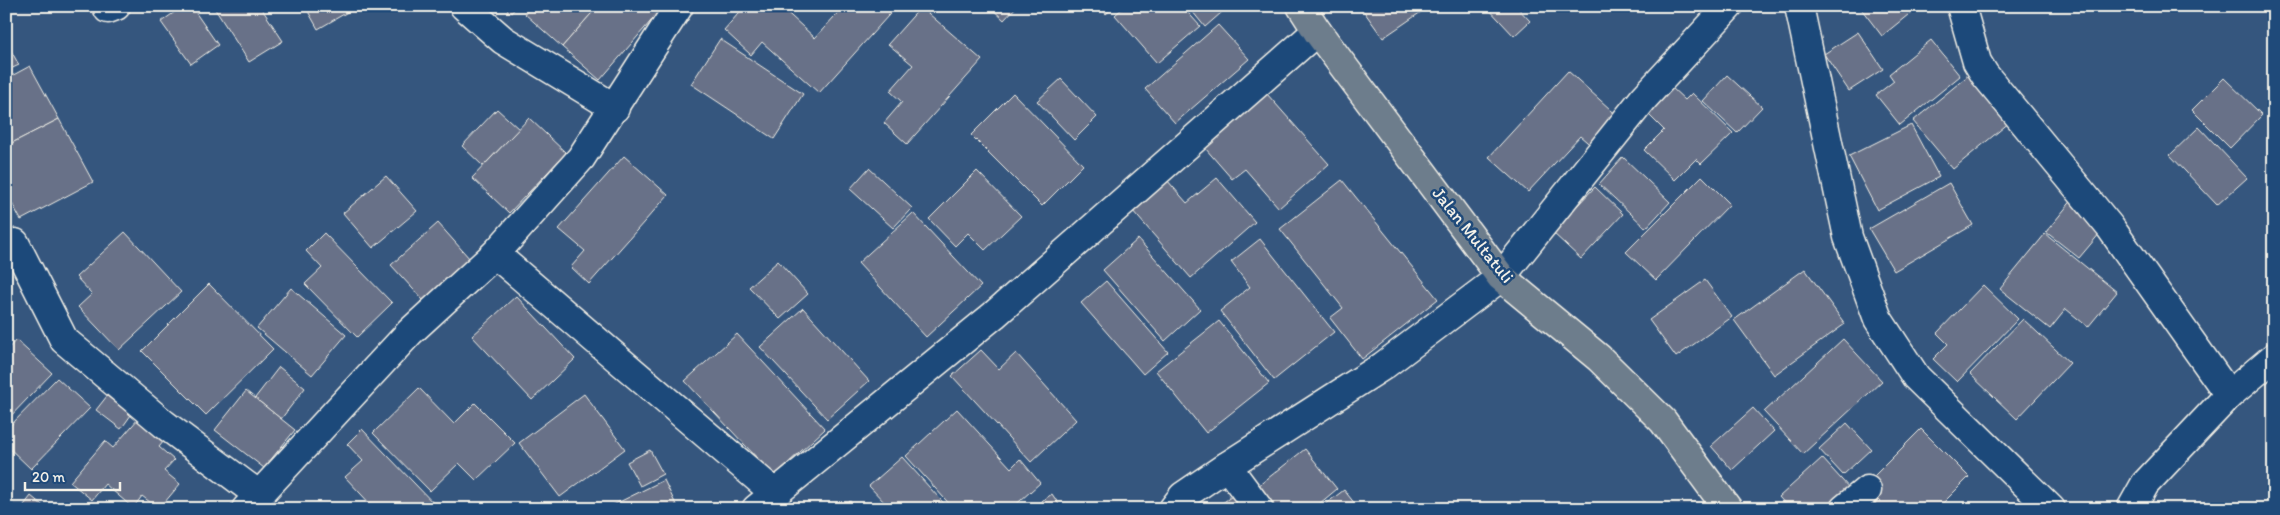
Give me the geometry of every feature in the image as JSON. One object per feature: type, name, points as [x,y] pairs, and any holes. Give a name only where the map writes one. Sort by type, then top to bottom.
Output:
[{"type":"main road","name":"Jalan Multatuli","points":[[1301,6],[1317,31],[1501,277],[1599,358],[1663,421],[1728,509]]},
{"type":"street","points":[[464,6],[503,40],[615,108]]},
{"type":"street","points":[[15,243],[64,340],[164,424],[252,502],[410,332],[495,254],[581,158],[679,6]]},
{"type":"street","points":[[1173,509],[1183,496],[1383,366],[1501,277],[1644,98],[1729,6]]},
{"type":"street","points":[[1799,6],[1848,237],[1878,319],[1916,377],[2050,509]]},
{"type":"street","points":[[1961,6],[1978,62],[1985,74],[2110,227],[2229,395]]},
{"type":"street","points":[[495,254],[766,501],[994,314],[1317,31]]},
{"type":"street","points":[[2131,509],[2145,484],[2229,395],[2269,366]]},
{"type":"street","points":[[1227,466],[1259,509]]},
{"type":"street","points":[[1844,509],[1867,490]]},
{"type":"building","points":[[183,6],[191,6],[218,45],[191,64],[161,22]]},
{"type":"building","points":[[213,6],[260,6],[283,41],[249,62]]},
{"type":"building","points":[[305,6],[358,6],[318,29]]},
{"type":"building","points":[[504,6],[517,6],[511,13]]},
{"type":"building","points":[[531,6],[598,6],[562,47],[525,14]]},
{"type":"building","points":[[598,6],[648,6],[657,14],[600,80],[562,47]]},
{"type":"building","points":[[745,6],[780,6],[815,38],[844,6],[897,6],[819,93],[762,42],[751,55],[724,30]]},
{"type":"building","points":[[989,6],[1017,6],[1004,20]]},
{"type":"building","points":[[1100,6],[1115,6],[1106,14]]},
{"type":"building","points":[[1125,6],[1182,6],[1200,26],[1157,63],[1115,15]]},
{"type":"building","points":[[1188,6],[1229,6],[1205,27]]},
{"type":"building","points":[[1360,6],[1417,6],[1421,12],[1383,38]]},
{"type":"building","points":[[1486,6],[1516,6],[1530,21],[1514,36]]},
{"type":"building","points":[[1859,6],[1919,6],[1882,36]]},
{"type":"building","points":[[921,7],[982,60],[907,144],[884,123],[902,102],[890,91],[913,65],[888,44]]},
{"type":"building","points":[[1218,25],[1249,59],[1175,123],[1145,89]]},
{"type":"building","points":[[1858,32],[1883,69],[1849,91],[1824,54]]},
{"type":"building","points":[[720,39],[803,94],[774,139],[691,84]]},
{"type":"building","points":[[1931,40],[1960,76],[1900,125],[1876,95],[1894,81],[1889,74]]},
{"type":"building","points":[[6,42],[19,65],[6,71]]},
{"type":"building","points":[[30,66],[59,119],[6,146],[6,79]]},
{"type":"building","points":[[1568,71],[1621,119],[1594,148],[1580,136],[1528,192],[1489,157]]},
{"type":"building","points":[[1970,74],[2010,122],[1953,169],[1913,121]]},
{"type":"building","points":[[1727,75],[1762,107],[1737,133],[1703,101]]},
{"type":"building","points":[[2224,78],[2262,115],[2230,148],[2192,110]]},
{"type":"building","points":[[1061,79],[1097,117],[1074,140],[1037,101]]},
{"type":"building","points":[[1671,87],[1685,100],[1692,93],[1733,133],[1701,164],[1696,159],[1675,180],[1644,150],[1664,130],[1646,112]]},
{"type":"building","points":[[1013,93],[1083,165],[1042,206],[971,135]]},
{"type":"building","points":[[1267,94],[1329,164],[1279,208],[1245,169],[1232,179],[1205,148]]},
{"type":"building","points":[[497,109],[519,129],[483,166],[462,146]]},
{"type":"building","points":[[529,118],[566,153],[509,213],[472,178]]},
{"type":"building","points":[[59,119],[93,182],[21,220],[6,192],[6,146]]},
{"type":"building","points":[[1911,125],[1939,177],[1877,210],[1849,156]]},
{"type":"building","points":[[2199,127],[2247,178],[2217,205],[2170,155]]},
{"type":"building","points":[[624,156],[668,195],[589,284],[571,267],[585,251],[559,229]]},
{"type":"building","points":[[1623,157],[1670,202],[1646,228],[1599,184]]},
{"type":"building","points":[[869,168],[912,208],[893,228],[850,189]]},
{"type":"building","points":[[977,171],[1021,216],[985,250],[968,233],[955,246],[929,219]]},
{"type":"building","points":[[386,176],[417,211],[373,248],[343,213]]},
{"type":"building","points":[[1702,176],[1730,204],[1656,280],[1626,252]]},
{"type":"building","points":[[1217,178],[1255,222],[1191,278],[1132,210],[1167,180],[1187,203]]},
{"type":"building","points":[[1342,180],[1438,299],[1362,359],[1330,318],[1343,308],[1280,229]]},
{"type":"building","points":[[1949,183],[1973,225],[1894,271],[1869,229]]},
{"type":"building","points":[[1595,187],[1623,214],[1581,259],[1552,232]]},
{"type":"building","points":[[2073,199],[2106,226],[2079,258],[2046,232]]},
{"type":"building","points":[[913,213],[981,286],[926,337],[858,263]]},
{"type":"building","points":[[438,223],[470,259],[423,300],[391,265]]},
{"type":"building","points":[[125,232],[181,292],[119,350],[78,307],[92,294],[76,277]]},
{"type":"building","points":[[324,233],[392,303],[357,337],[305,284],[322,268],[306,251]]},
{"type":"building","points":[[2045,234],[2117,292],[2088,327],[2066,309],[2050,329],[2000,289]]},
{"type":"building","points":[[1138,239],[1200,309],[1165,341],[1103,270]]},
{"type":"building","points":[[1260,239],[1334,332],[1274,380],[1220,311],[1250,287],[1231,262]]},
{"type":"building","points":[[778,261],[808,294],[780,319],[749,287]]},
{"type":"building","points":[[1805,269],[1845,324],[1774,375],[1734,320]]},
{"type":"building","points":[[1705,280],[1732,317],[1676,357],[1649,320]]},
{"type":"building","points":[[1106,281],[1168,352],[1143,374],[1081,303]]},
{"type":"building","points":[[209,284],[273,349],[206,415],[142,351]]},
{"type":"building","points":[[1983,285],[2018,319],[1957,382],[1933,359],[1948,344],[1937,333]]},
{"type":"building","points":[[291,288],[346,335],[312,375],[257,328]]},
{"type":"building","points":[[516,296],[575,359],[532,400],[472,336]]},
{"type":"building","points":[[803,308],[869,381],[827,419],[760,347]]},
{"type":"building","points":[[2023,319],[2070,363],[2017,419],[1970,374]]},
{"type":"building","points":[[1219,321],[1269,383],[1206,433],[1156,371]]},
{"type":"building","points":[[737,334],[825,429],[774,476],[685,381]]},
{"type":"building","points":[[1843,339],[1882,381],[1803,454],[1764,412]]},
{"type":"building","points":[[16,340],[52,373],[6,421],[6,351]]},
{"type":"building","points":[[981,350],[999,369],[1016,353],[1076,420],[1031,462],[952,376]]},
{"type":"building","points":[[279,367],[305,388],[281,419],[255,398]]},
{"type":"building","points":[[57,378],[90,408],[31,469],[6,445],[6,430]]},
{"type":"building","points":[[419,388],[454,424],[475,403],[515,443],[476,480],[459,463],[430,491],[373,433]]},
{"type":"building","points":[[246,391],[295,430],[264,468],[215,430]]},
{"type":"building","points":[[584,394],[625,449],[560,497],[519,443]]},
{"type":"building","points":[[107,396],[131,415],[121,429],[96,410]]},
{"type":"building","points":[[1753,408],[1774,431],[1732,470],[1711,446]]},
{"type":"building","points":[[957,409],[1011,468],[1020,459],[1040,483],[1011,509],[954,509],[906,456]]},
{"type":"building","points":[[138,419],[164,441],[159,447],[174,460],[164,471],[180,484],[159,509],[142,496],[133,508],[105,484],[92,500],[70,482],[105,441],[113,448]]},
{"type":"building","points":[[1847,423],[1871,449],[1843,475],[1819,449]]},
{"type":"building","points":[[362,429],[439,509],[375,509],[345,477],[363,461],[347,444]]},
{"type":"building","points":[[1921,429],[1969,477],[1937,509],[1880,509],[1872,500],[1881,491],[1870,480]]},
{"type":"building","points":[[1305,449],[1337,489],[1313,509],[1277,509],[1258,486]]},
{"type":"building","points":[[650,450],[663,474],[640,486],[627,462]]},
{"type":"building","points":[[902,457],[949,509],[881,509],[886,504],[869,486]]},
{"type":"building","points":[[1822,458],[1851,490],[1831,509],[1790,509],[1779,497]]},
{"type":"building","points":[[664,480],[678,509],[605,509]]},
{"type":"building","points":[[1344,490],[1359,509],[1319,509]]},
{"type":"building","points":[[1052,494],[1062,509],[1030,509]]},
{"type":"building","points":[[1235,494],[1245,509],[1214,509]]},
{"type":"building","points":[[31,496],[47,509],[21,509]]},
{"type":"building","points":[[850,501],[857,509],[842,509]]}]
